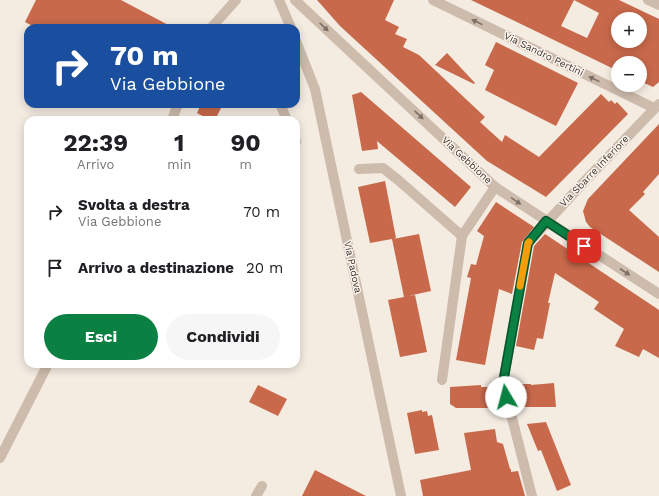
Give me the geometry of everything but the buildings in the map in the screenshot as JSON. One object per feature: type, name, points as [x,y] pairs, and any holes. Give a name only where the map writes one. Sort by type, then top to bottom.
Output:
[{"type":"street","points":[[215,24],[236,0]]},
{"type":"street","points":[[279,0],[289,24]]},
{"type":"street","name":"Via Gebbione","points":[[295,0],[495,186],[659,294]]},
{"type":"street","name":"Via Sandro Pertini","points":[[433,0],[657,106]]},
{"type":"street","points":[[648,0],[659,5]]},
{"type":"street","name":"Via Padova","points":[[300,51],[315,89],[400,496]]},
{"type":"street","name":"Via Sbarre Inferiore","points":[[532,496],[503,383],[528,243],[546,221],[657,106]]},
{"type":"street","points":[[359,169],[383,168],[462,236]]},
{"type":"street","points":[[442,380],[462,236],[495,186]]},
{"type":"street","points":[[0,458],[46,368]]},
{"type":"street","points":[[256,496],[262,486]]},
{"type":"slow traffic","points":[[520,286],[529,242]]},
{"type":"route","points":[[506,397],[503,383],[528,243],[546,221],[584,246]]}]
